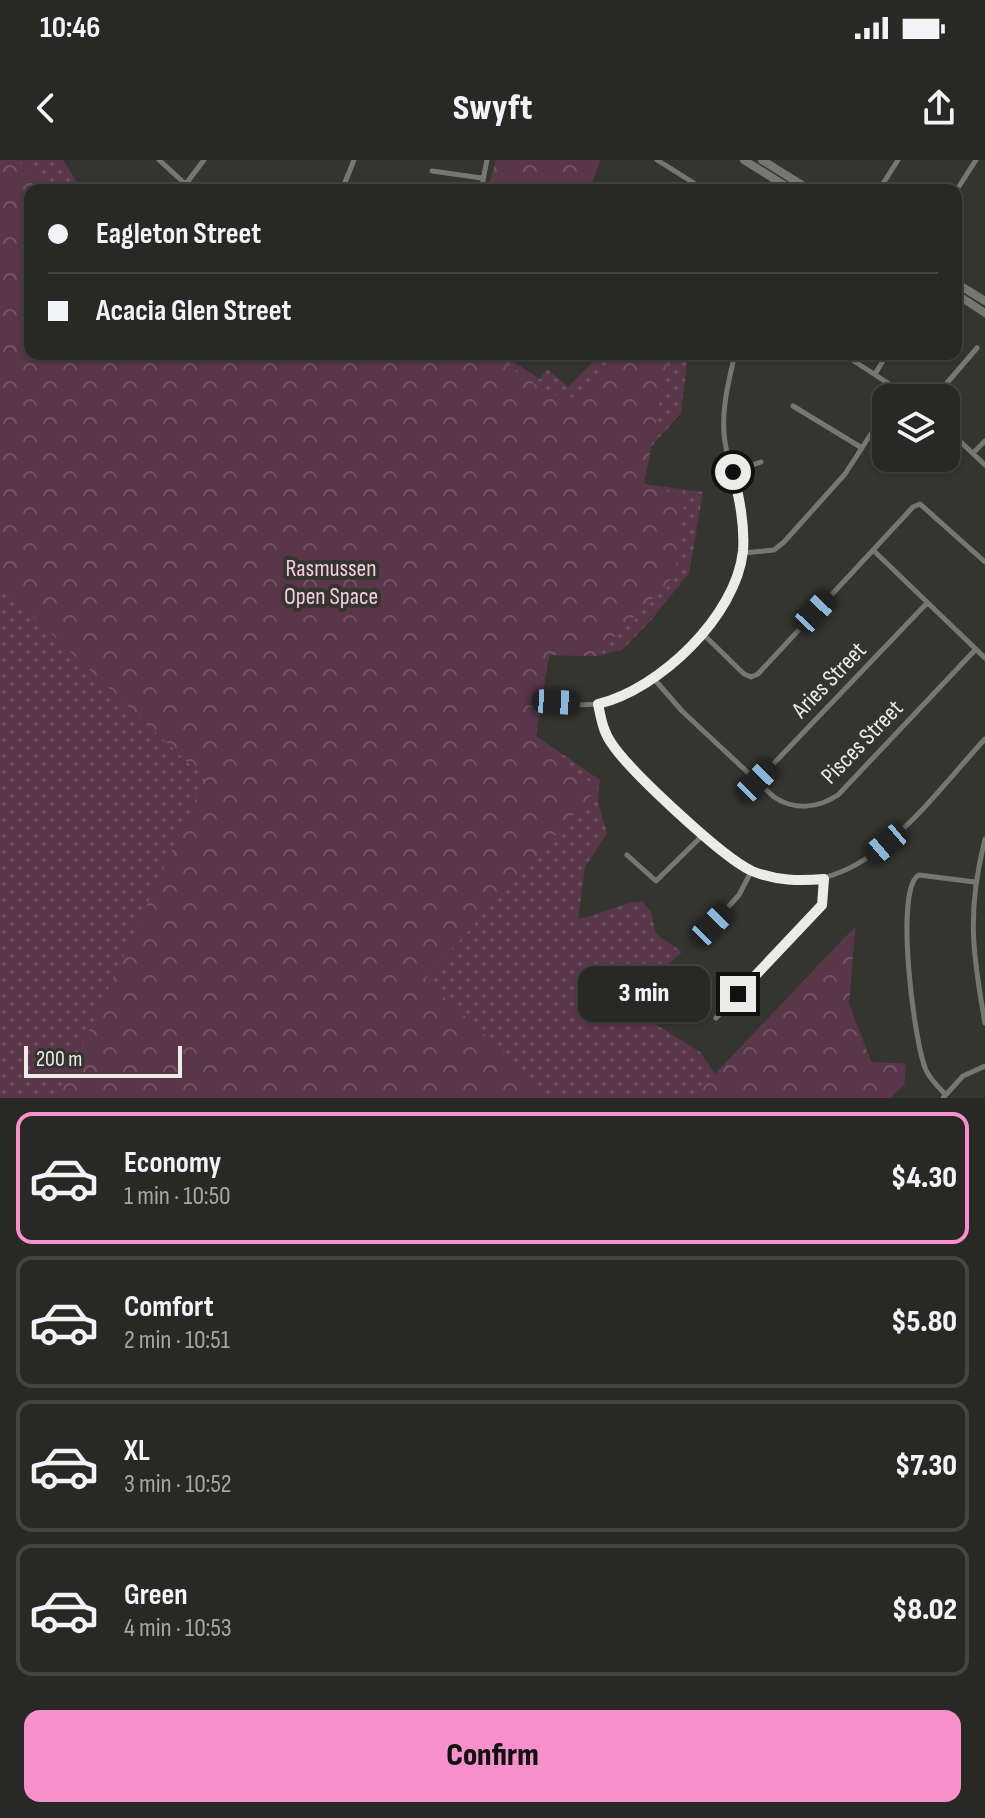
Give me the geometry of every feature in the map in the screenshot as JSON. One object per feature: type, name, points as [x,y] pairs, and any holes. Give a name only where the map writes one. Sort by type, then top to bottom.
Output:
[{"type":"main road","points":[[744,160],[782,184]]},
{"type":"main road","points":[[762,160],[800,184]]},
{"type":"main road","points":[[962,287],[985,301]]},
{"type":"main road","points":[[962,298],[985,313]]},
{"type":"street","points":[[159,160],[184,184]]},
{"type":"street","points":[[186,184],[204,160]]},
{"type":"street","points":[[344,184],[354,160]]},
{"type":"street","points":[[482,184],[487,160]]},
{"type":"street","points":[[657,160],[695,184]]},
{"type":"street","points":[[884,182],[898,160]]},
{"type":"street","points":[[961,184],[976,160]]},
{"type":"street","points":[[432,171],[482,178]]},
{"type":"street","points":[[946,384],[977,348]]},
{"type":"street","points":[[548,701],[598,704],[616,700],[655,680],[701,632],[731,592],[743,553],[743,532],[726,448],[724,413],[734,360]]},
{"type":"street","points":[[853,360],[890,384]]},
{"type":"street","points":[[875,374],[883,360]]},
{"type":"street","points":[[793,406],[862,448]]},
{"type":"street","points":[[743,553],[774,550],[784,542],[845,474],[872,433]]},
{"type":"street","points":[[960,441],[985,465]]},
{"type":"street","points":[[973,453],[985,441]]},
{"type":"street","points":[[733,472],[761,462]]},
{"type":"street","points":[[701,632],[751,677],[913,507],[920,504],[985,562]]},
{"type":"street","points":[[873,550],[985,658]]},
{"type":"street","name":"Aries Street","points":[[757,781],[927,603]]},
{"type":"street","name":"Pisces Street","points":[[655,680],[682,711],[774,797],[792,806],[828,802],[976,649]]},
{"type":"street","points":[[598,704],[602,726],[619,754],[703,835],[752,870],[797,881],[824,879],[866,861],[886,844],[985,739]]},
{"type":"street","points":[[627,855],[656,881],[703,835]]},
{"type":"street","points":[[985,839],[975,882],[971,924],[985,1023]]},
{"type":"street","points":[[700,938],[739,895],[752,870]]},
{"type":"street","points":[[975,882],[919,875],[909,887],[905,948],[919,1047],[927,1074],[944,1096],[963,1076],[985,1066]]},
{"type":"street","points":[[716,1018],[822,905],[824,879]]},
{"type":"green space","name":"Rasmussen Open Space","points":[[0,160],[63,160],[78,184],[24,184],[24,360],[511,360],[540,379],[547,369],[568,387],[595,360],[687,360],[681,413],[651,447],[644,484],[703,492],[689,573],[622,650],[596,656],[549,655],[536,736],[600,780],[598,803],[607,833],[585,867],[578,919],[629,903],[643,902],[651,912],[656,934],[682,952],[656,980],[644,1017],[700,1052],[715,1074],[855,927],[849,1004],[871,1062],[906,1064],[904,1085],[890,1098],[0,1098]]},
{"type":"green space","name":"Rasmussen Open Space","points":[[0,160],[17,160],[43,184],[24,184],[24,360],[499,360],[550,394],[575,398],[610,360],[668,360],[644,484],[685,497],[675,575],[596,656],[549,655],[535,742],[598,788],[425,979],[552,1098],[58,1098],[205,779],[0,585]]},
{"type":"green space","points":[[496,160],[601,160],[591,184],[489,184]]},
{"type":"green space","points":[[855,927],[849,1004],[871,1062],[906,1064],[904,1085],[890,1098],[693,1098]]},
{"type":"route","points":[[733,472],[739,498],[743,553],[731,592],[713,619],[655,680],[616,700],[598,704],[602,726],[619,754],[703,835],[738,863],[773,877],[797,881],[824,879],[822,905],[738,994]]}]
